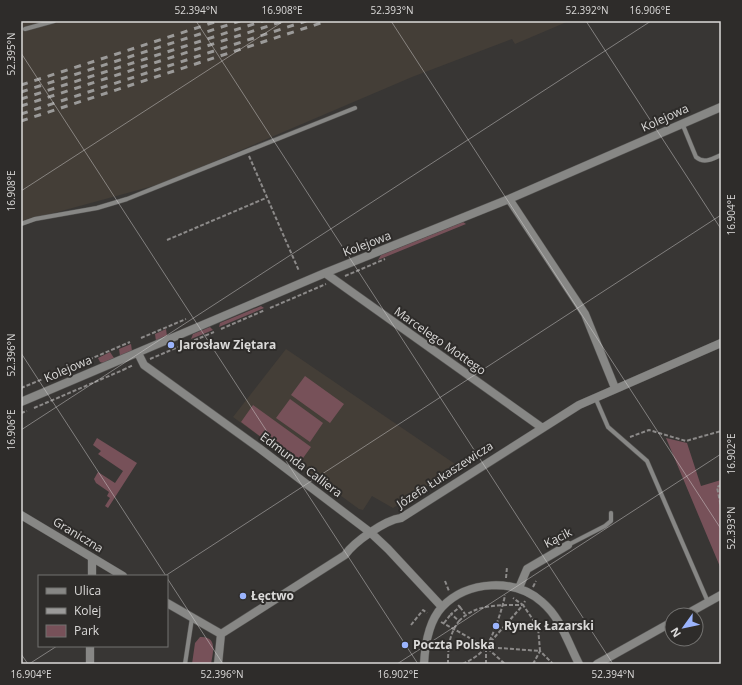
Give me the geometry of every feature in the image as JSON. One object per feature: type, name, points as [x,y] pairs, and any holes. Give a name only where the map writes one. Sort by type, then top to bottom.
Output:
[{"type":"street","name":"Kolejowa","points":[[21,402],[325,274],[509,199],[721,107]]},
{"type":"street","points":[[509,199],[585,314],[615,388]]},
{"type":"street","name":"Marcelego Mottego","points":[[325,274],[541,428]]},
{"type":"street","name":"Józefa Łukaszewicza","points":[[221,634],[345,555],[351,546],[371,533],[394,519],[401,518],[541,428],[595,397],[721,343]]},
{"type":"street","name":"Edmunda Calliera","points":[[138,353],[144,365],[253,444],[371,533],[442,607]]},
{"type":"street","name":"Graniczna","points":[[21,515],[121,575]]},
{"type":"street","name":"Kącik","points":[[519,588],[527,569],[568,545]]},
{"type":"street","points":[[92,558],[92,575]]},
{"type":"street","points":[[424,664],[427,639],[442,607],[465,592],[482,587],[506,586],[519,588],[542,601],[556,617],[579,664]]},
{"type":"street","points":[[699,607],[721,595]]},
{"type":"street","points":[[168,604],[221,634],[218,664]]},
{"type":"street","points":[[599,663],[664,626]]},
{"type":"street","points":[[90,647],[90,664]]},
{"type":"lane","points":[[25,28],[54,21]]},
{"type":"lane","points":[[21,224],[35,219],[98,208],[128,199],[355,108]]},
{"type":"lane","points":[[682,123],[696,156],[700,160],[707,161],[721,155]]},
{"type":"lane","points":[[595,397],[608,427],[647,461],[708,602]]},
{"type":"lane","name":"Kącik","points":[[568,545],[605,526],[611,521],[611,513]]},
{"type":"lane","points":[[185,664],[192,617]]},
{"type":"path","points":[[247,152],[299,270]]},
{"type":"path","points":[[167,240],[266,198]]},
{"type":"path","points":[[270,308],[329,283]]},
{"type":"path","points":[[220,329],[265,310]]},
{"type":"path","points":[[141,338],[186,319]]},
{"type":"path","points":[[148,359],[214,332]]},
{"type":"path","points":[[67,369],[130,342]]},
{"type":"path","points":[[34,408],[123,370]]},
{"type":"path","points":[[50,376],[61,371]]},
{"type":"path","points":[[21,388],[43,379]]},
{"type":"path","points":[[21,414],[27,411]]},
{"type":"path","points":[[624,440],[649,430],[686,441],[721,430]]},
{"type":"path","points":[[721,485],[717,486],[721,507]]},
{"type":"path","points":[[486,664],[486,647],[503,605],[507,567]]},
{"type":"path","points":[[445,581],[454,599],[465,614]]},
{"type":"path","points":[[464,664],[470,661],[486,647],[523,605],[536,581]]},
{"type":"path","points":[[505,595],[514,598],[523,605],[538,627],[540,651],[533,664]]},
{"type":"path","points":[[448,664],[448,648],[453,629],[465,614],[481,607],[523,605]]},
{"type":"path","points":[[444,623],[451,614],[460,607]]},
{"type":"path","points":[[411,625],[423,610],[486,647],[505,664]]},
{"type":"path","points":[[451,614],[459,621]]},
{"type":"path","points":[[486,647],[540,651],[553,664]]},
{"type":"shaded area","points":[[21,21],[569,21],[515,44],[512,39],[412,77],[164,183],[21,222]]},
{"type":"shaded area","points":[[286,349],[458,466],[393,508],[372,496],[363,510],[359,509],[233,417]]},
{"type":"green space","points":[[463,222],[466,224],[378,260],[381,255]]},
{"type":"green space","points":[[261,306],[264,308],[219,327],[220,323]]},
{"type":"green space","points":[[210,327],[213,330],[191,339],[193,334]]},
{"type":"green space","points":[[166,329],[167,336],[156,341],[155,334]]},
{"type":"green space","points":[[131,344],[132,351],[120,356],[119,349]]},
{"type":"green space","points":[[110,352],[114,358],[103,363],[100,362],[98,358]]},
{"type":"green space","points":[[305,376],[344,404],[330,423],[291,395]]},
{"type":"green space","points":[[290,399],[323,423],[310,442],[276,418]]},
{"type":"green space","points":[[253,405],[311,447],[298,465],[241,422]]},
{"type":"green space","points":[[97,438],[137,463],[108,508],[105,506],[110,498],[107,496],[109,492],[96,483],[94,479],[98,472],[115,483],[123,471],[98,454],[101,451],[93,445]]},
{"type":"green space","points":[[666,438],[687,443],[701,486],[721,480],[721,569]]},
{"type":"green space","points":[[200,637],[206,637],[212,642],[213,650],[211,664],[192,664],[195,643]]},
{"type":"railway","points":[[21,85],[218,21]]},
{"type":"railway","points":[[21,92],[240,21]]},
{"type":"railway","points":[[21,99],[263,21]]},
{"type":"railway","points":[[21,106],[284,21]]},
{"type":"railway","points":[[21,114],[306,21]]},
{"type":"railway","points":[[21,121],[327,21]]},
{"type":"place","name":"Jarosław Ziętara","points":[[171,345]]},
{"type":"place","name":"Łęctwo","points":[[243,596]]},
{"type":"place","name":"Rynek Łazarski","points":[[496,626]]},
{"type":"place","name":"Poczta Polska","points":[[405,645]]}]
